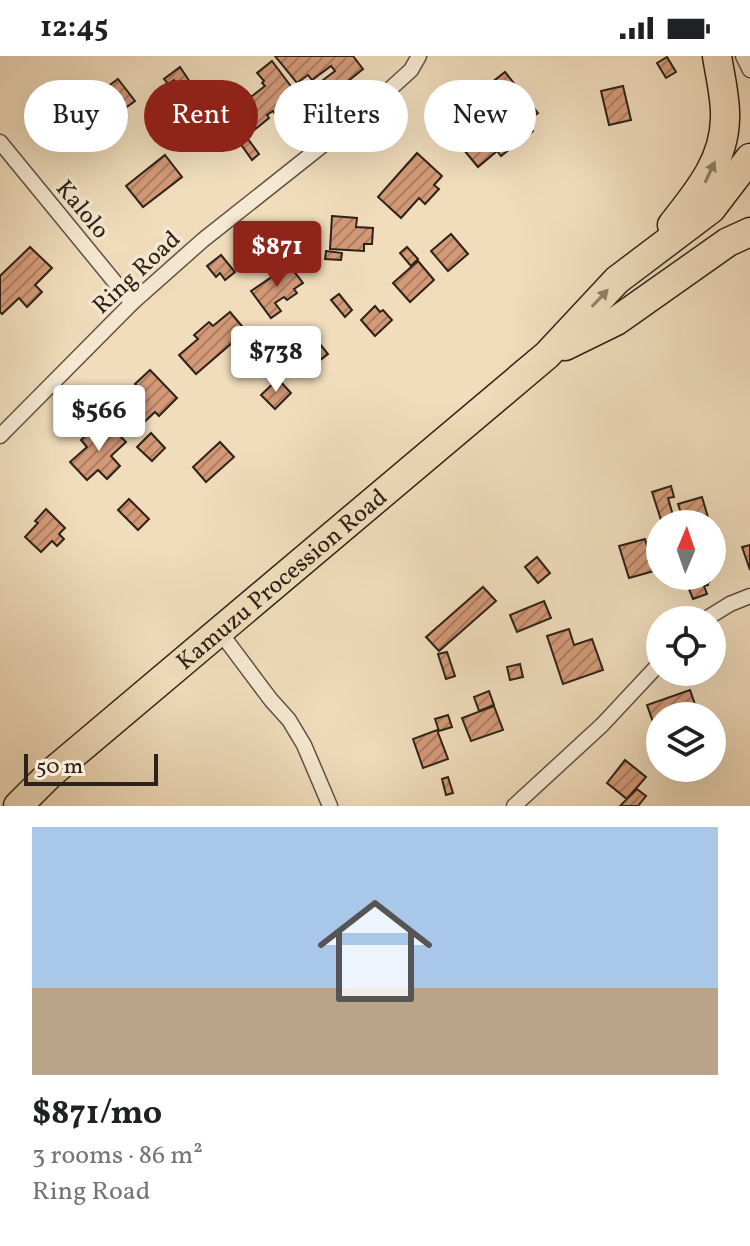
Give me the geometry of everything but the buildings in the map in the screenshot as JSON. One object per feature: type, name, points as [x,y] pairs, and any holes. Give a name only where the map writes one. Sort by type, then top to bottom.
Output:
[{"type":"highway","points":[[647,257],[706,182],[720,149],[725,119],[717,56]]},
{"type":"highway","name":"Kamuzu Procession Road","points":[[18,806],[50,774],[547,355],[617,280],[711,209],[750,158]]},
{"type":"highway","name":"Kamuzu Procession Road","points":[[547,355],[616,321],[728,242],[750,232]]},
{"type":"street","name":"Ring Road","points":[[0,436],[132,303],[203,240],[367,110],[411,70],[419,56]]},
{"type":"street","points":[[743,56],[750,70]]},
{"type":"street","name":"Kalolo","points":[[0,142],[132,303]]},
{"type":"street","points":[[726,606],[750,596]]},
{"type":"street","points":[[220,632],[289,720],[304,745],[330,806]]},
{"type":"street","points":[[514,806],[602,725],[646,678]]}]
